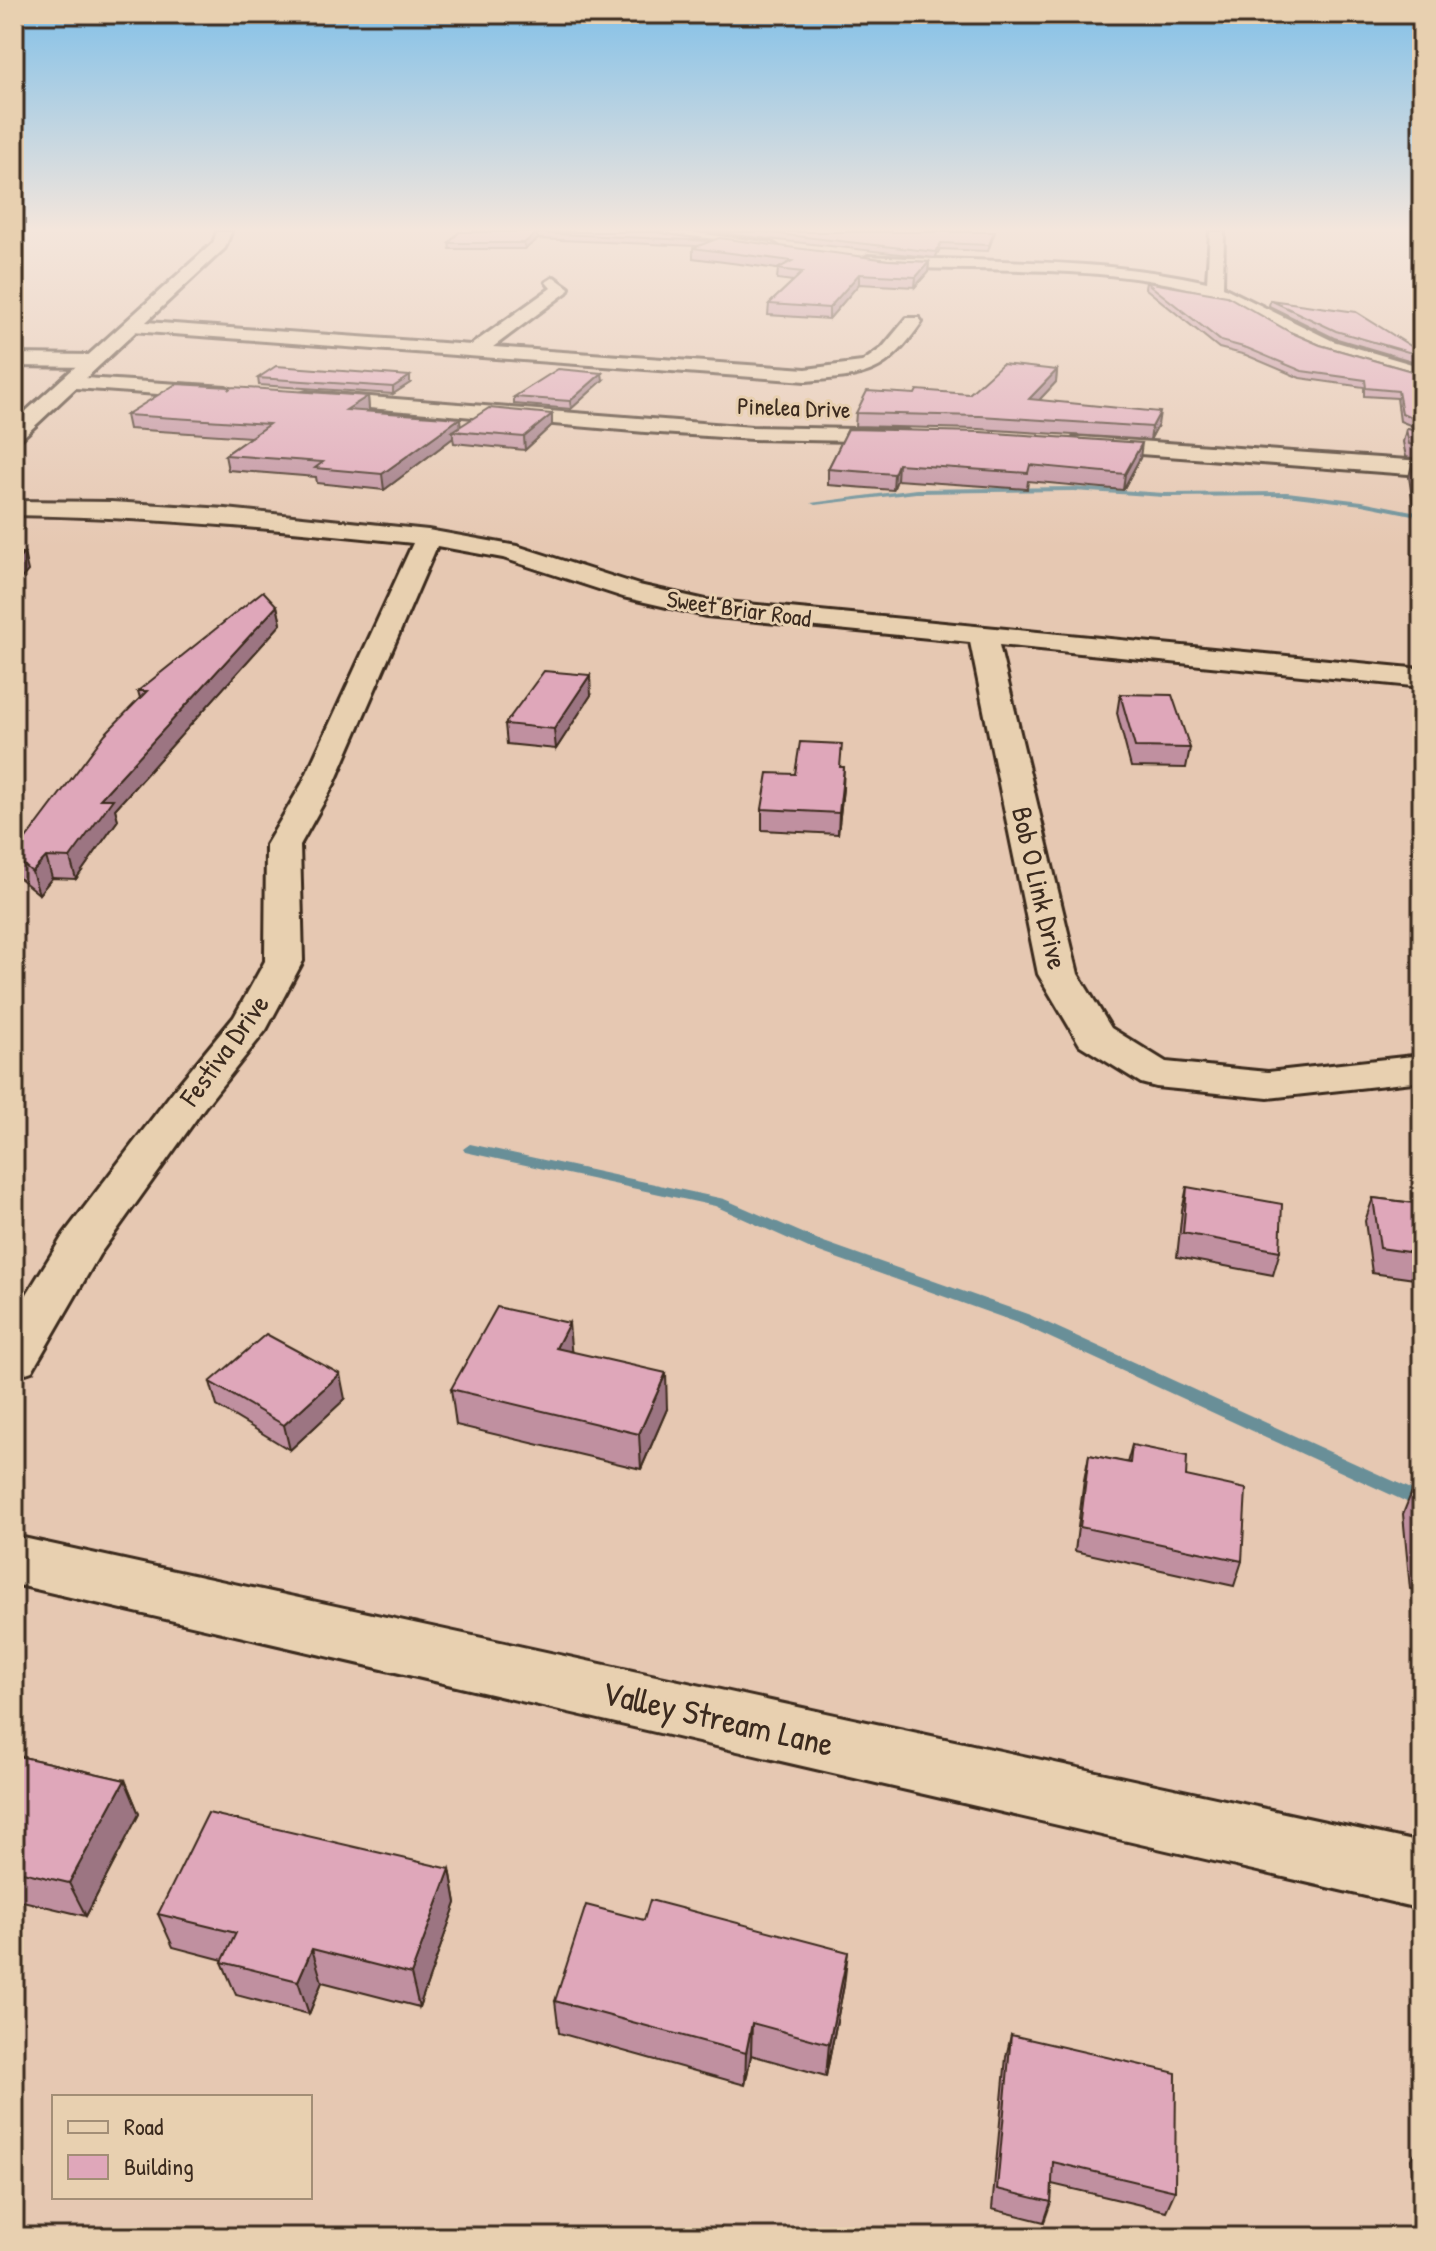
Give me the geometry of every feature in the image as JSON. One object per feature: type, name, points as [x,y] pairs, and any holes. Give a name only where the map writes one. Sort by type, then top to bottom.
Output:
[{"type":"street","points":[[14,433],[119,337]]},
{"type":"street","points":[[284,337],[806,375],[863,370],[889,355],[902,337]]},
{"type":"street","points":[[475,351],[494,337]]},
{"type":"street","points":[[1309,337],[1360,359],[1422,373]]},
{"type":"street","points":[[14,360],[91,361]]},
{"type":"street","points":[[69,383],[241,394]]},
{"type":"street","name":"Pinelea Drive","points":[[288,396],[752,433],[924,437]]},
{"type":"street","points":[[1057,442],[1422,468]]},
{"type":"street","name":"Sweet Briar Road","points":[[14,508],[226,516],[428,537],[508,551],[632,591],[706,608],[1422,678]]},
{"type":"street","name":"Festiva Drive","points":[[14,1358],[81,1246],[189,1099],[252,1021],[284,961],[283,845],[318,784],[428,537]]},
{"type":"street","name":"Bob O Link Drive","points":[[983,635],[1058,974],[1095,1036],[1156,1074],[1268,1085],[1422,1068]]},
{"type":"street","name":"Valley Stream Lane","points":[[14,1560],[1422,1876]]},
{"type":"building","points":[[1216,337],[1302,337],[1422,374],[1422,422],[1402,413],[1398,391],[1366,388],[1365,380],[1302,371],[1247,348]]},
{"type":"building","points":[[1357,337],[1396,337],[1422,353],[1422,356]]},
{"type":"building","points":[[1002,364],[1057,370],[1029,399],[1160,412],[1152,427],[980,416],[856,413],[867,391],[915,394],[917,390],[969,394]]},
{"type":"building","points":[[276,366],[410,376],[393,387],[258,378]]},
{"type":"building","points":[[558,369],[602,373],[570,401],[514,397]]},
{"type":"building","points":[[176,384],[230,387],[228,390],[232,387],[368,396],[346,410],[460,418],[382,474],[315,468],[323,462],[225,455],[269,424],[126,415]]},
{"type":"building","points":[[489,408],[552,414],[524,437],[453,431]]},
{"type":"building","points":[[848,429],[980,432],[1142,443],[1125,474],[1030,465],[1028,473],[898,464],[894,474],[828,469]]},
{"type":"building","points":[[1406,429],[1422,431],[1422,447],[1409,444]]},
{"type":"building","points":[[1412,464],[1422,464],[1422,492],[1416,491]]},
{"type":"building","points":[[14,553],[24,553],[14,564]]},
{"type":"building","points":[[263,591],[277,606],[100,799],[113,799],[70,858],[46,857],[32,872],[14,857],[105,734],[147,691],[138,691]]},
{"type":"building","points":[[544,671],[590,675],[554,729],[505,724]]},
{"type":"building","points":[[1120,694],[1172,695],[1190,748],[1135,747]]},
{"type":"building","points":[[800,742],[842,744],[840,767],[844,767],[839,813],[762,809],[768,773],[795,774]]},
{"type":"building","points":[[1187,1187],[1282,1204],[1280,1251],[1183,1233]]},
{"type":"building","points":[[1373,1198],[1422,1204],[1422,1254],[1380,1248]]},
{"type":"building","points":[[497,1307],[569,1323],[556,1348],[666,1373],[639,1434],[451,1389]]},
{"type":"building","points":[[266,1334],[340,1374],[284,1425],[210,1382]]},
{"type":"building","points":[[1132,1445],[1187,1456],[1186,1476],[1246,1489],[1242,1561],[1080,1527],[1089,1455],[1130,1463]]},
{"type":"building","points":[[1413,1489],[1422,1491],[1422,1565],[1421,1565]]},
{"type":"building","points":[[14,1755],[125,1780],[69,1883],[14,1870]]},
{"type":"building","points":[[208,1813],[450,1869],[411,1974],[312,1949],[298,1981],[222,1962],[236,1933],[158,1914]]},
{"type":"building","points":[[650,1900],[848,1952],[829,2044],[752,2023],[746,2053],[555,2001],[586,1905],[644,1920]]},
{"type":"building","points":[[1011,2035],[1176,2073],[1175,2191],[1053,2162],[1051,2202],[997,2189]]},
{"type":"waterway","points":[[815,503],[916,491],[1074,489],[1164,495],[1287,494],[1362,503],[1422,515]]},
{"type":"waterway","points":[[470,1149],[719,1202],[816,1245],[1024,1319],[1422,1502]]}]
